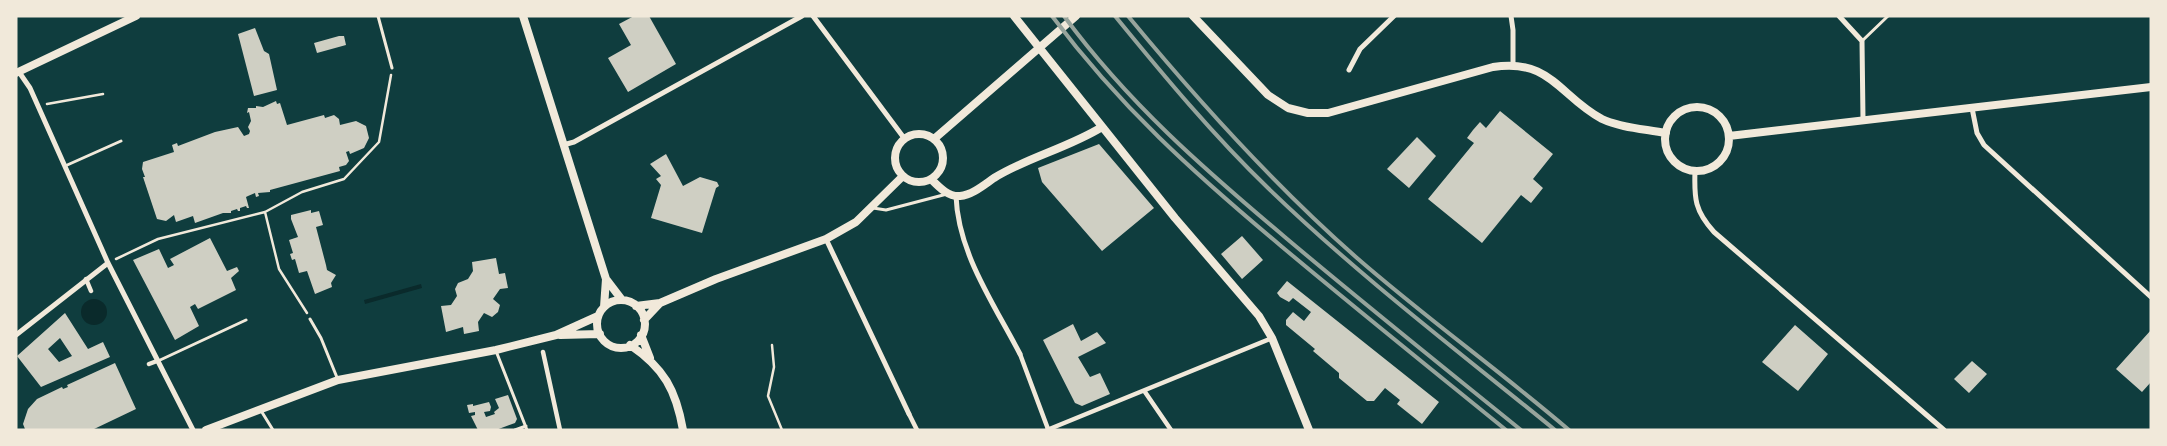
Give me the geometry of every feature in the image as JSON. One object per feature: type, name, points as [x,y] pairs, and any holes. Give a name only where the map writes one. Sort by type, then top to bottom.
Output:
[{"type":"street","points":[[136,16],[123,19],[17,71],[30,88],[108,263],[193,430]]},
{"type":"street","points":[[523,16],[606,279],[622,300],[636,306],[660,303],[716,279],[826,239],[856,222],[903,176]]},
{"type":"street","points":[[563,145],[574,142],[802,16]]},
{"type":"street","points":[[813,16],[904,138]]},
{"type":"street","points":[[1014,16],[1102,127],[1259,316],[1272,338],[1309,430]]},
{"type":"street","points":[[934,139],[1076,16]]},
{"type":"street","points":[[1349,70],[1360,49],[1394,16]]},
{"type":"street","points":[[1511,16],[1513,64]]},
{"type":"street","points":[[1839,16],[1862,41],[1863,119]]},
{"type":"street","points":[[1195,18],[1268,95],[1288,108],[1308,113],[1328,113],[1493,67],[1513,64],[1539,71],[1604,120],[1666,133]]},
{"type":"street","points":[[1729,136],[2151,87]]},
{"type":"street","points":[[1702,107],[1718,114],[1726,124],[1729,136],[1728,148],[1722,159],[1707,169],[1695,170],[1684,168],[1671,156],[1666,145],[1666,133],[1670,122],[1678,114],[1690,108],[1702,107]]},
{"type":"street","points":[[1972,108],[1977,133],[1984,145],[2151,297]]},
{"type":"street","points":[[931,179],[953,195],[966,195],[1019,164],[1081,140],[1102,127]]},
{"type":"street","points":[[919,133],[934,139],[941,146],[943,157],[940,170],[931,179],[915,182],[903,176],[894,159],[897,146],[904,138],[919,133]]},
{"type":"street","points":[[1695,170],[1695,197],[1698,212],[1714,232],[1944,430]]},
{"type":"street","points":[[953,195],[957,222],[968,254],[1020,354],[1048,430],[1145,392],[1272,338]]},
{"type":"street","points":[[826,239],[917,430]]},
{"type":"street","points":[[16,335],[108,263]]},
{"type":"street","points":[[86,279],[91,291]]},
{"type":"street","points":[[604,307],[606,279]]},
{"type":"street","points":[[622,300],[614,301],[604,307],[598,316],[597,324],[600,334],[607,343],[614,347],[630,346],[650,358]]},
{"type":"street","points":[[660,303],[644,320],[641,335],[650,358],[675,394],[683,430]]},
{"type":"street","points":[[636,306],[644,320]]},
{"type":"street","points":[[206,430],[338,380],[496,350],[556,335],[598,316]]},
{"type":"street","points":[[556,335],[600,334]]},
{"type":"street","points":[[630,346],[641,335]]},
{"type":"street","points":[[543,352],[560,430]]},
{"type":"street","points":[[150,364],[157,361]]},
{"type":"street","points":[[1145,392],[1171,430]]},
{"type":"lane","points":[[378,16],[392,68]]},
{"type":"lane","points":[[1862,41],[1888,16]]},
{"type":"lane","points":[[65,166],[121,141]]},
{"type":"lane","points":[[872,208],[886,210],[953,195]]},
{"type":"lane","points":[[310,319],[321,338],[338,380]]},
{"type":"lane","points":[[157,361],[246,320]]},
{"type":"lane","points":[[496,350],[527,428],[515,430]]},
{"type":"lane","points":[[259,409],[272,430]]},
{"type":"path","points":[[108,263],[158,239],[265,212],[302,192],[344,179],[379,142],[392,68]]},
{"type":"path","points":[[38,106],[103,94]]},
{"type":"path","points":[[265,212],[279,270],[301,305]]},
{"type":"path","points":[[772,346],[774,367],[768,396],[782,430]]},
{"type":"water","points":[[421,284],[422,288],[365,304],[364,300]]},
{"type":"water","points":[[94,299],[103,303],[107,312],[103,321],[94,325],[85,321],[81,312],[85,303]]},
{"type":"building","points":[[634,16],[649,16],[676,64],[628,92],[608,58],[631,45],[619,24]]},
{"type":"building","points":[[255,28],[264,51],[269,54],[277,90],[254,96],[238,34]]},
{"type":"building","points":[[344,36],[346,45],[317,53],[314,43]]},
{"type":"building","points":[[276,101],[277,104],[280,103],[287,125],[324,115],[325,118],[334,115],[339,119],[340,125],[356,121],[366,126],[369,138],[364,148],[350,154],[349,151],[346,152],[349,161],[346,165],[339,167],[340,171],[270,190],[270,192],[258,193],[259,196],[256,197],[255,193],[246,197],[249,208],[246,206],[240,208],[240,211],[237,209],[231,211],[231,213],[223,213],[195,223],[193,216],[176,222],[174,215],[166,221],[157,219],[143,177],[145,177],[142,169],[143,162],[174,152],[172,145],[177,143],[178,146],[215,132],[238,127],[244,136],[249,134],[248,127],[251,121],[249,112],[247,113],[248,108],[263,107]]},
{"type":"building","points":[[1500,111],[1553,154],[1533,179],[1543,188],[1531,203],[1521,195],[1482,243],[1428,199],[1474,143],[1467,138],[1473,130],[1480,122],[1486,128]]},
{"type":"building","points":[[1417,137],[1436,156],[1409,188],[1387,169]]},
{"type":"building","points":[[1099,144],[1154,208],[1102,251],[1042,182],[1038,168]]},
{"type":"building","points":[[666,154],[683,186],[700,177],[717,182],[719,186],[716,188],[702,233],[651,218],[661,185],[656,179],[661,176],[650,164]]},
{"type":"building","points":[[311,210],[311,213],[319,211],[323,225],[316,227],[327,270],[336,275],[331,283],[332,287],[315,294],[307,271],[299,273],[295,259],[292,260],[290,254],[293,253],[289,240],[298,237],[291,215]]},
{"type":"building","points":[[1242,236],[1263,260],[1242,279],[1221,254]]},
{"type":"building","points":[[210,238],[227,271],[237,267],[239,271],[231,278],[236,290],[198,309],[195,304],[190,307],[199,326],[175,340],[133,260],[159,249],[168,268],[174,265],[170,259]]},
{"type":"building","points":[[496,258],[499,274],[505,273],[508,288],[500,289],[493,299],[500,305],[498,312],[492,317],[484,313],[478,322],[479,331],[464,334],[463,327],[446,332],[441,306],[451,305],[457,296],[455,289],[458,283],[468,279],[473,271],[472,262]]},
{"type":"building","points":[[1287,281],[1439,402],[1422,424],[1397,404],[1400,400],[1385,388],[1374,401],[1367,401],[1339,378],[1339,373],[1313,351],[1315,349],[1286,325],[1286,320],[1293,312],[1304,321],[1311,312],[1293,298],[1289,302],[1280,297],[1277,293]]},
{"type":"building","points":[[65,313],[88,349],[103,342],[110,357],[41,387],[17,356]],"holes":[[[60,338],[72,356],[59,362],[48,349]]]},
{"type":"building","points":[[1073,324],[1081,341],[1097,332],[1106,343],[1078,357],[1090,377],[1100,373],[1110,394],[1082,406],[1075,403],[1043,340]]},
{"type":"building","points":[[1795,325],[1828,354],[1798,391],[1762,362]]},
{"type":"building","points":[[2151,330],[2151,382],[2142,392],[2116,369]]},
{"type":"building","points":[[1972,361],[1987,374],[1969,393],[1954,379]]},
{"type":"building","points":[[115,363],[136,409],[92,430],[25,429],[23,424],[28,409],[37,399],[62,387],[63,389],[68,387],[67,385]]},
{"type":"building","points":[[508,395],[517,419],[515,423],[496,430],[478,430],[471,416],[475,415],[475,412],[469,413],[467,405],[473,404],[473,406],[489,402],[490,411],[484,412],[486,417],[495,414],[494,412],[499,408],[495,399]]},
{"type":"railway","points":[[1052,16],[1131,110],[1188,165],[1249,219],[1506,430]]},
{"type":"railway","points":[[1064,16],[1114,78],[1168,134],[1315,262],[1521,430]]},
{"type":"railway","points":[[1115,16],[1208,126],[1302,220],[1445,342],[1555,430]]},
{"type":"railway","points":[[1128,16],[1238,142],[1326,230],[1383,280],[1569,430]]}]
